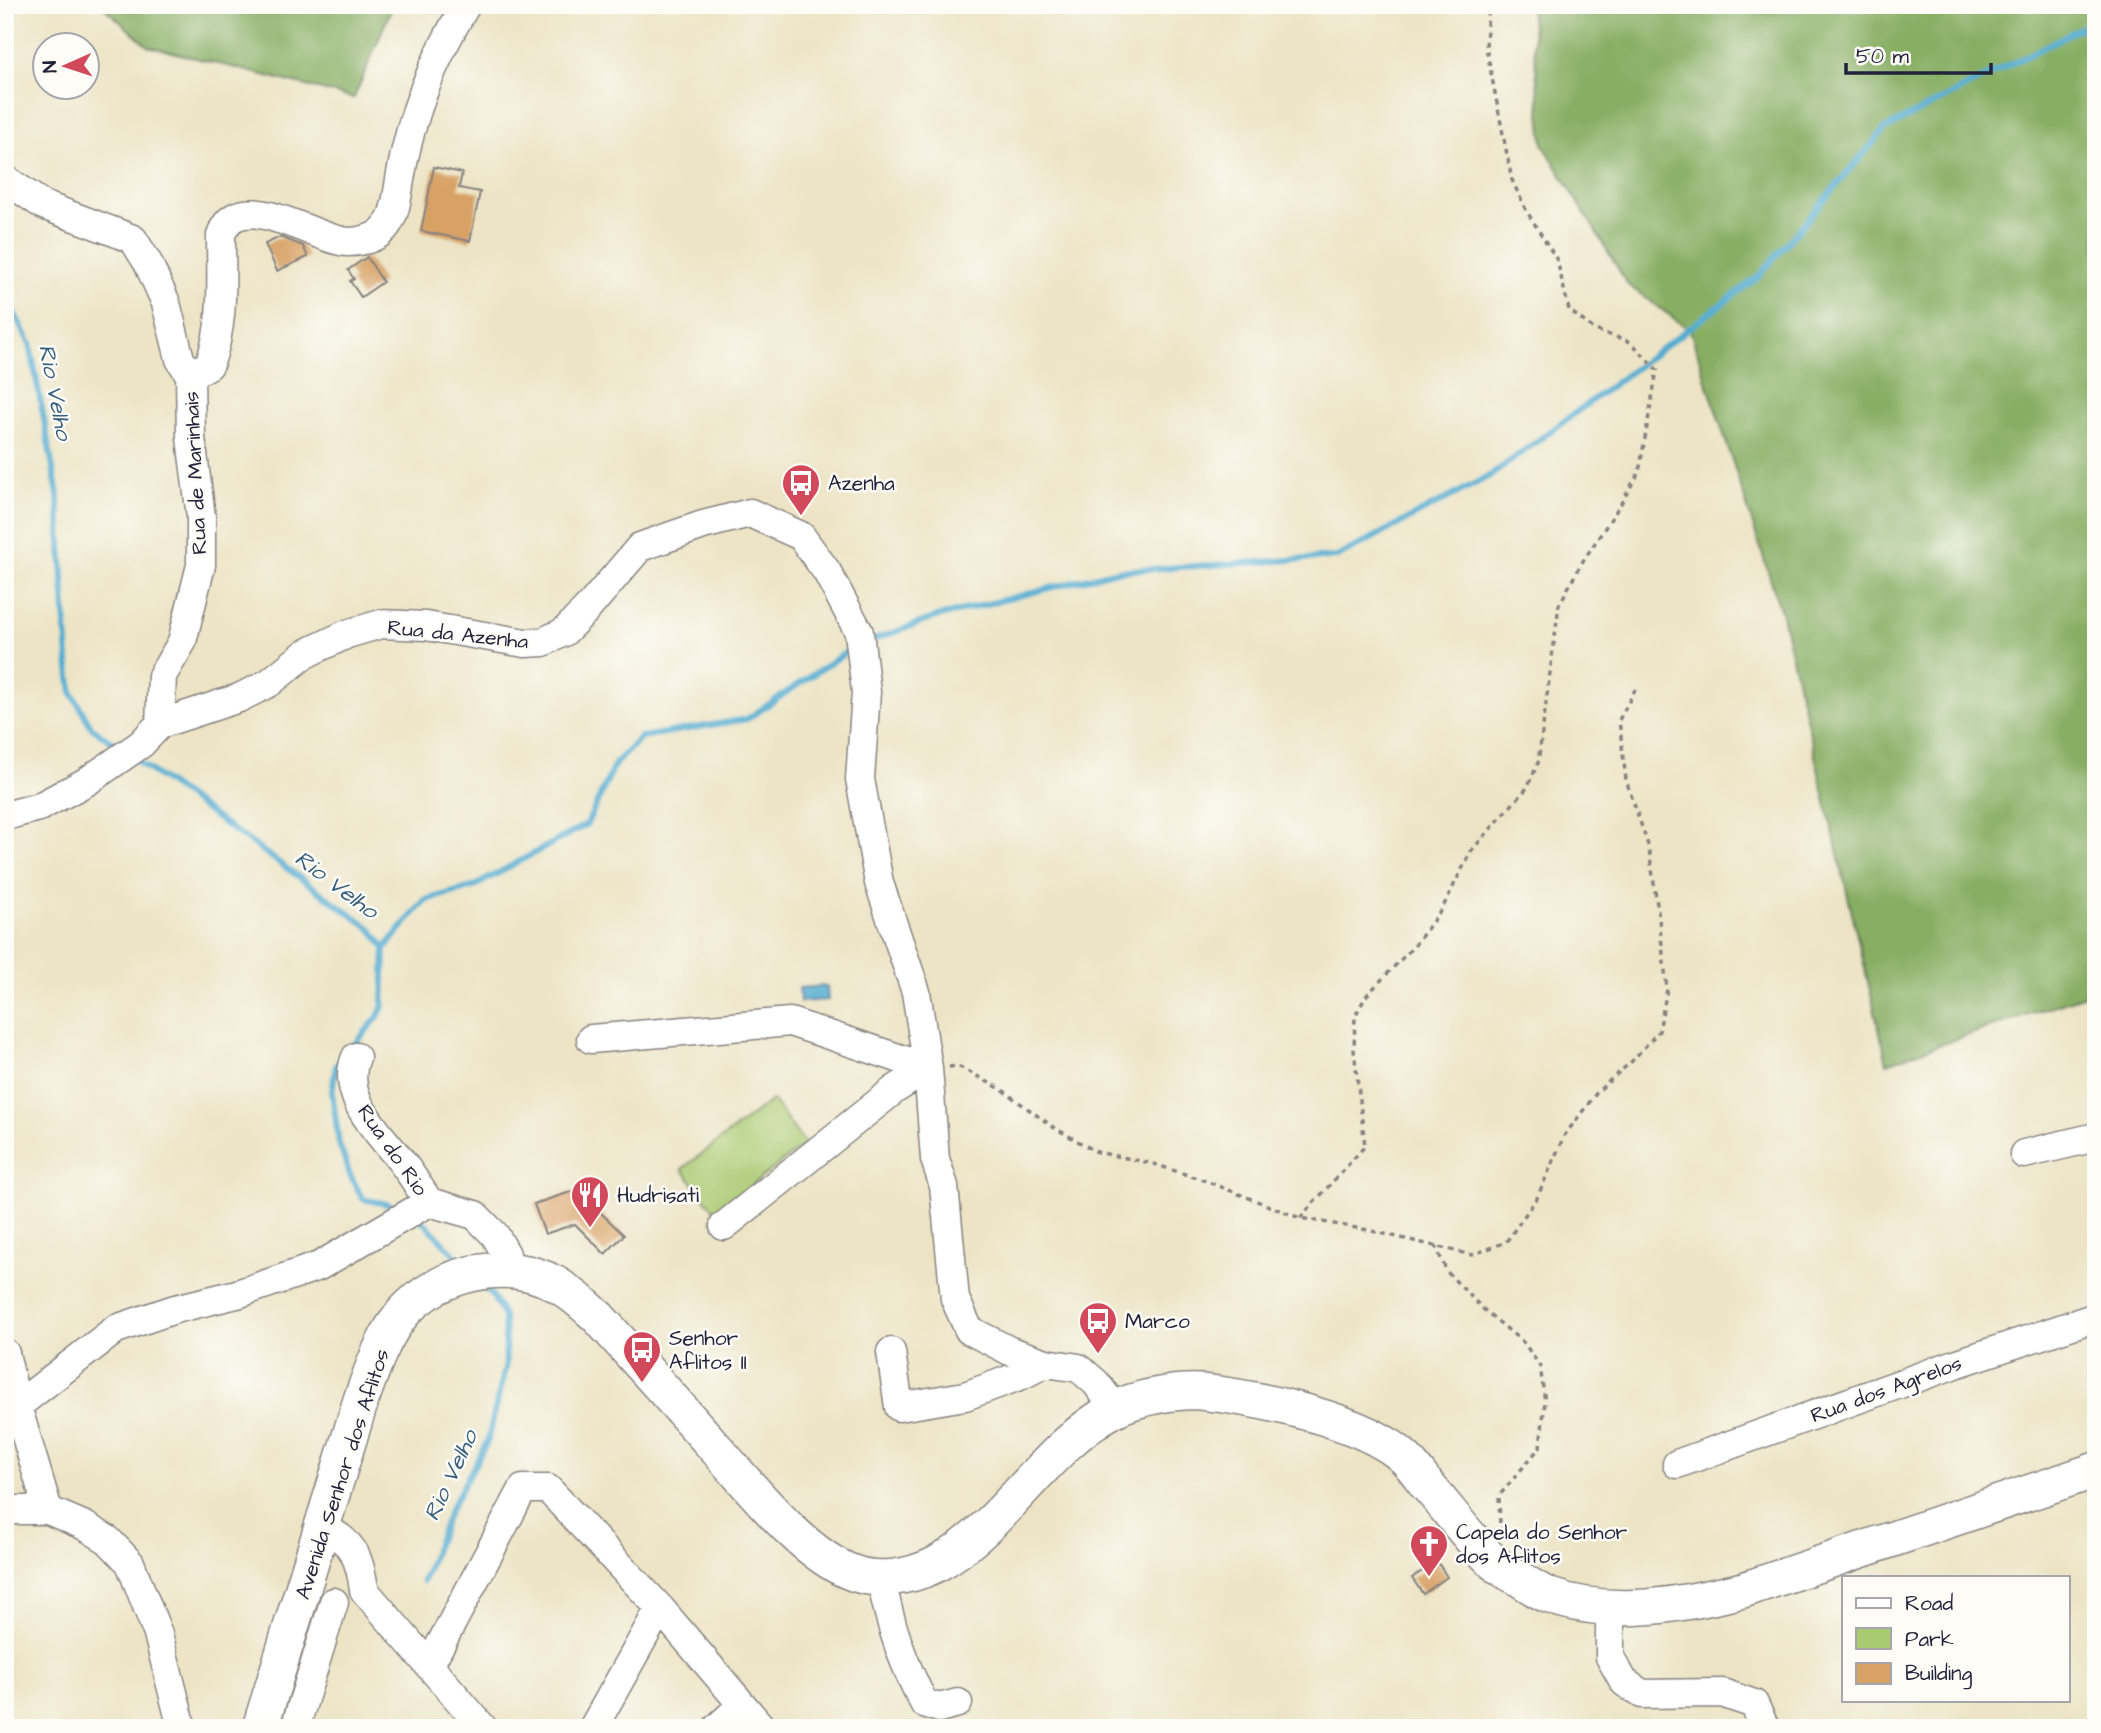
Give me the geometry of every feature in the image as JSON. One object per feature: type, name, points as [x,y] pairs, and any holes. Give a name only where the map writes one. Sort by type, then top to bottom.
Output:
[{"type":"main road","name":"Avenida Senhor dos Aflitos","points":[[260,1728],[318,1596],[323,1528],[376,1361],[404,1313],[428,1292],[473,1273],[508,1270],[532,1275],[554,1283],[572,1294],[598,1317],[780,1520],[817,1552],[853,1573],[881,1577],[913,1574],[946,1559],[984,1528],[1071,1439],[1115,1408],[1155,1396],[1198,1392],[1257,1402],[1329,1419],[1373,1436],[1405,1458],[1497,1566],[1548,1595],[1578,1603],[1610,1607],[1685,1603],[1743,1590],[2096,1470]]},
{"type":"street","points":[[190,375],[209,365],[217,344],[221,319],[221,235],[225,223],[235,216],[248,213],[281,220],[348,242],[365,240],[380,233],[394,215],[403,160],[426,84],[448,34],[466,5]]},
{"type":"street","name":"Rua de Marinhais","points":[[5,179],[43,205],[133,239],[148,263],[166,303],[180,359],[190,375],[191,438],[201,517],[201,565],[182,642],[162,676],[160,724]]},
{"type":"street","name":"Rua da Azenha","points":[[160,724],[239,698],[269,683],[305,654],[347,634],[381,624],[426,626],[524,643],[543,642],[564,632],[640,547],[704,525],[750,513],[801,536],[827,572],[859,632],[866,692],[860,779],[879,883],[916,992],[928,1068],[935,1159],[944,1186],[955,1299],[969,1330],[1010,1351],[1046,1363],[1079,1368],[1096,1383],[1115,1408]]},
{"type":"street","points":[[5,816],[39,807],[86,782],[141,744],[160,724]]},
{"type":"street","points":[[591,1039],[790,1022],[928,1068]]},
{"type":"street","name":"Rua do Rio","points":[[356,1057],[351,1070],[354,1092],[369,1123],[415,1180],[429,1202]]},
{"type":"street","points":[[724,1226],[894,1090],[928,1068]]},
{"type":"street","points":[[2024,1154],[2096,1138]]},
{"type":"street","points":[[17,1406],[116,1329],[176,1309],[237,1294],[319,1266],[429,1202],[475,1216],[495,1235],[506,1254],[508,1270]]},
{"type":"street","name":"Rua dos Agrelos","points":[[1677,1464],[1958,1363],[2096,1318]]},
{"type":"street","points":[[891,1352],[899,1406],[965,1396],[1022,1376],[1046,1363]]},
{"type":"street","points":[[5,1353],[17,1406],[48,1510]]},
{"type":"street","points":[[429,1667],[523,1489],[548,1489],[660,1608],[762,1728]]},
{"type":"street","points":[[5,1510],[48,1510],[108,1539],[130,1563],[158,1634],[182,1728]]},
{"type":"street","points":[[323,1528],[342,1536],[355,1555],[362,1572],[364,1590],[484,1728]]},
{"type":"street","points":[[881,1577],[886,1605],[908,1672],[924,1703],[939,1708],[958,1703]]},
{"type":"street","points":[[295,1728],[318,1596],[350,1599],[364,1590]]},
{"type":"street","points":[[1610,1607],[1611,1657],[1624,1682],[1642,1694],[1722,1693],[1754,1704],[1765,1728]]},
{"type":"street","points":[[593,1728],[660,1608]]},
{"type":"street","points":[[717,1728],[743,1705]]},
{"type":"path","points":[[1300,1218],[1365,1146],[1354,1050],[1355,1016],[1366,996],[1414,946],[1442,909],[1471,850],[1527,788],[1538,763],[1559,605],[1581,564],[1639,472],[1657,370],[1631,342],[1595,330],[1569,310],[1557,260],[1511,180],[1486,47],[1488,5]]},
{"type":"path","points":[[928,1068],[958,1066],[1001,1089],[1053,1128],[1097,1152],[1151,1163],[1206,1181],[1300,1218],[1368,1230],[1472,1255],[1506,1242],[1537,1198],[1564,1136],[1598,1091],[1631,1062],[1659,1031],[1667,989],[1659,919],[1649,848],[1626,780],[1619,720],[1636,688]]},
{"type":"path","points":[[1435,1245],[1447,1272],[1483,1309],[1524,1343],[1540,1366],[1545,1402],[1540,1447],[1499,1496],[1500,1526],[1520,1548]]},
{"type":"green space","points":[[101,5],[393,5],[354,98],[148,46]]},
{"type":"green space","points":[[1530,5],[2096,5],[2096,991],[1887,1063],[1782,615],[1690,330],[1628,285],[1543,144]]},
{"type":"green space","points":[[772,1100],[805,1144],[716,1213],[682,1169]]},
{"type":"water","points":[[827,986],[828,1000],[800,1002],[799,988]]},
{"type":"building","points":[[434,167],[462,173],[459,188],[480,192],[470,241],[421,231]]},
{"type":"building","points":[[280,237],[303,246],[308,257],[277,271],[265,244]]},
{"type":"building","points":[[367,257],[383,282],[361,297],[350,281],[354,279],[348,270]]},
{"type":"building","points":[[577,1190],[624,1235],[605,1254],[575,1224],[545,1234],[534,1204]]},
{"type":"building","name":"Capela do Senhor dos Aflitos","points":[[1437,1561],[1447,1577],[1423,1594],[1412,1578]]},
{"type":"waterway","points":[[868,642],[936,617],[1117,571],[1337,557],[1493,474],[1758,277],[1885,129],[2096,20]]},
{"type":"waterway","name":"Rio Velho","points":[[5,294],[30,344],[58,495],[72,693],[92,728],[122,749]]},
{"type":"waterway","points":[[385,948],[425,900],[473,887],[587,824],[615,764],[641,737],[747,719],[854,647]]},
{"type":"waterway","name":"Rio Velho","points":[[133,758],[370,928],[385,948],[383,1006],[378,1017],[336,1066],[332,1092],[339,1144],[350,1175],[363,1199],[398,1209]]},
{"type":"waterway","name":"Rio Velho","points":[[417,1219],[426,1224],[464,1265]]},
{"type":"waterway","name":"Rio Velho","points":[[423,1581],[449,1512],[488,1440],[506,1364],[504,1317],[493,1297],[480,1283]]},
{"type":"place","name":"Azenha","points":[[801,517]]},
{"type":"place","name":"Hudrisati","points":[[590,1229]]},
{"type":"place","name":"Marco","points":[[1098,1355]]},
{"type":"place","name":"Senhor Aflitos II","points":[[642,1384]]},
{"type":"place","name":"Capela do Senhor dos Aflitos","points":[[1429,1578]]}]
